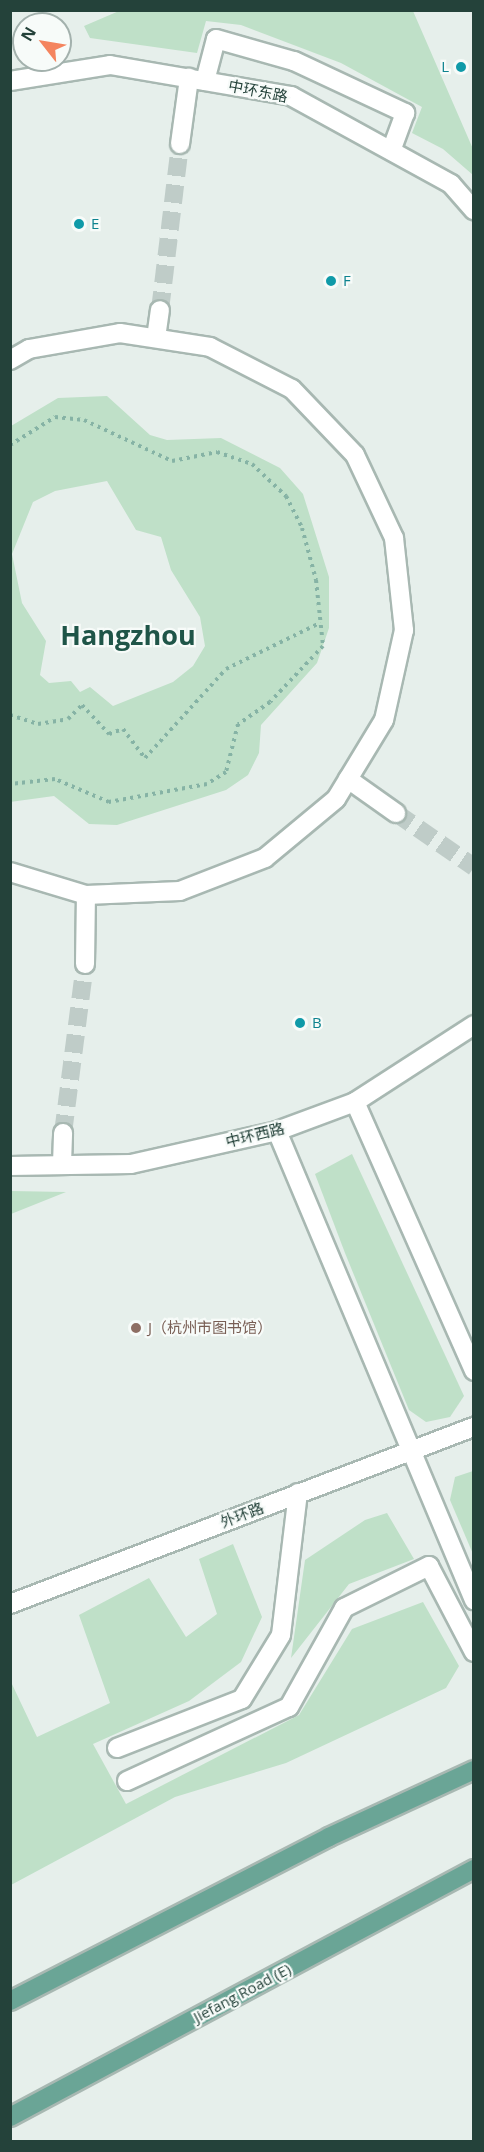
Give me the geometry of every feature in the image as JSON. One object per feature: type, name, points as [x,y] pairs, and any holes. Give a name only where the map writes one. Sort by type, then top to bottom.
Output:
[{"type":"main road","points":[[10,2001],[329,1837],[474,1770]]},
{"type":"main road","name":"Jiefang Road (E)","points":[[10,2118],[474,1869]]},
{"type":"street","points":[[180,144],[197,80],[216,39],[294,61],[405,113],[391,151]]},
{"type":"street","name":"中环东路","points":[[10,81],[110,65],[291,96],[451,184],[474,210]]},
{"type":"street","points":[[156,338],[160,310]]},
{"type":"street","points":[[10,360],[29,350],[120,333],[210,347],[292,389],[355,455],[394,538],[404,630],[384,720],[336,799],[266,858],[180,891],[86,895],[10,872]]},
{"type":"street","points":[[348,779],[396,813]]},
{"type":"street","points":[[86,895],[86,964]]},
{"type":"street","name":"中环西路","points":[[10,1166],[130,1164],[277,1131],[355,1102],[474,1025]]},
{"type":"street","points":[[355,1102],[474,1371]]},
{"type":"street","points":[[277,1131],[408,1451],[474,1600]]},
{"type":"street","points":[[62,1164],[63,1133]]},
{"type":"street","name":"外环路","points":[[10,1604],[474,1427]]},
{"type":"street","points":[[117,1748],[242,1699],[281,1635],[298,1493]]},
{"type":"street","points":[[127,1781],[289,1707],[344,1608],[429,1566],[474,1652]]},
{"type":"path","points":[[10,445],[55,417],[84,420],[151,456],[172,461],[217,452],[252,464],[286,496],[302,528],[321,623],[323,646],[270,702],[238,724],[226,772],[207,784],[109,802],[55,779],[10,784]]},
{"type":"path","points":[[10,715],[38,724],[68,718],[82,705],[109,734],[123,729],[145,758],[226,669],[321,623]]},
{"type":"green space","points":[[119,11],[413,11],[473,149],[473,175],[443,149],[412,133],[422,107],[341,63],[241,25],[206,21],[197,53],[90,38],[84,26]]},
{"type":"green space","points":[[107,396],[150,435],[167,440],[221,438],[280,468],[303,494],[329,577],[329,628],[317,663],[261,725],[259,753],[248,775],[226,790],[117,825],[89,824],[54,796],[10,802],[11,426],[58,398]],"holes":[[[107,481],[136,530],[161,537],[171,570],[200,617],[205,646],[193,666],[173,682],[113,706],[90,687],[80,692],[71,681],[49,683],[40,675],[46,641],[22,603],[12,554],[33,502],[55,491]]]},
{"type":"green space","points":[[352,1154],[464,1396],[450,1417],[426,1422],[409,1410],[315,1174]]},
{"type":"green space","points":[[11,1191],[66,1192],[11,1214]]},
{"type":"green space","points":[[474,1471],[473,1554],[450,1500],[455,1477]]},
{"type":"green space","points":[[387,1513],[414,1559],[349,1584],[291,1658],[305,1560],[365,1520]]},
{"type":"green space","points":[[233,1544],[262,1617],[241,1662],[189,1701],[93,1744],[126,1804],[299,1715],[352,1629],[423,1602],[459,1666],[446,1688],[286,1763],[175,1797],[11,1885],[11,1682],[37,1737],[110,1703],[79,1615],[149,1578],[186,1637],[217,1614],[199,1559]]},
{"type":"tunnel","points":[[160,310],[180,144]]},
{"type":"tunnel","points":[[396,813],[474,867]]},
{"type":"tunnel","points":[[63,1133],[85,964]]},
{"type":"place","name":"L","points":[[461,67]]},
{"type":"place","name":"E","points":[[79,224]]},
{"type":"place","name":"F","points":[[331,281]]},
{"type":"place","name":"B","points":[[300,1023]]},
{"type":"place","name":"J（杭州市图书馆）","points":[[136,1328]]},
{"type":"district","name":"Hangzhou","points":[[128,635]]}]
